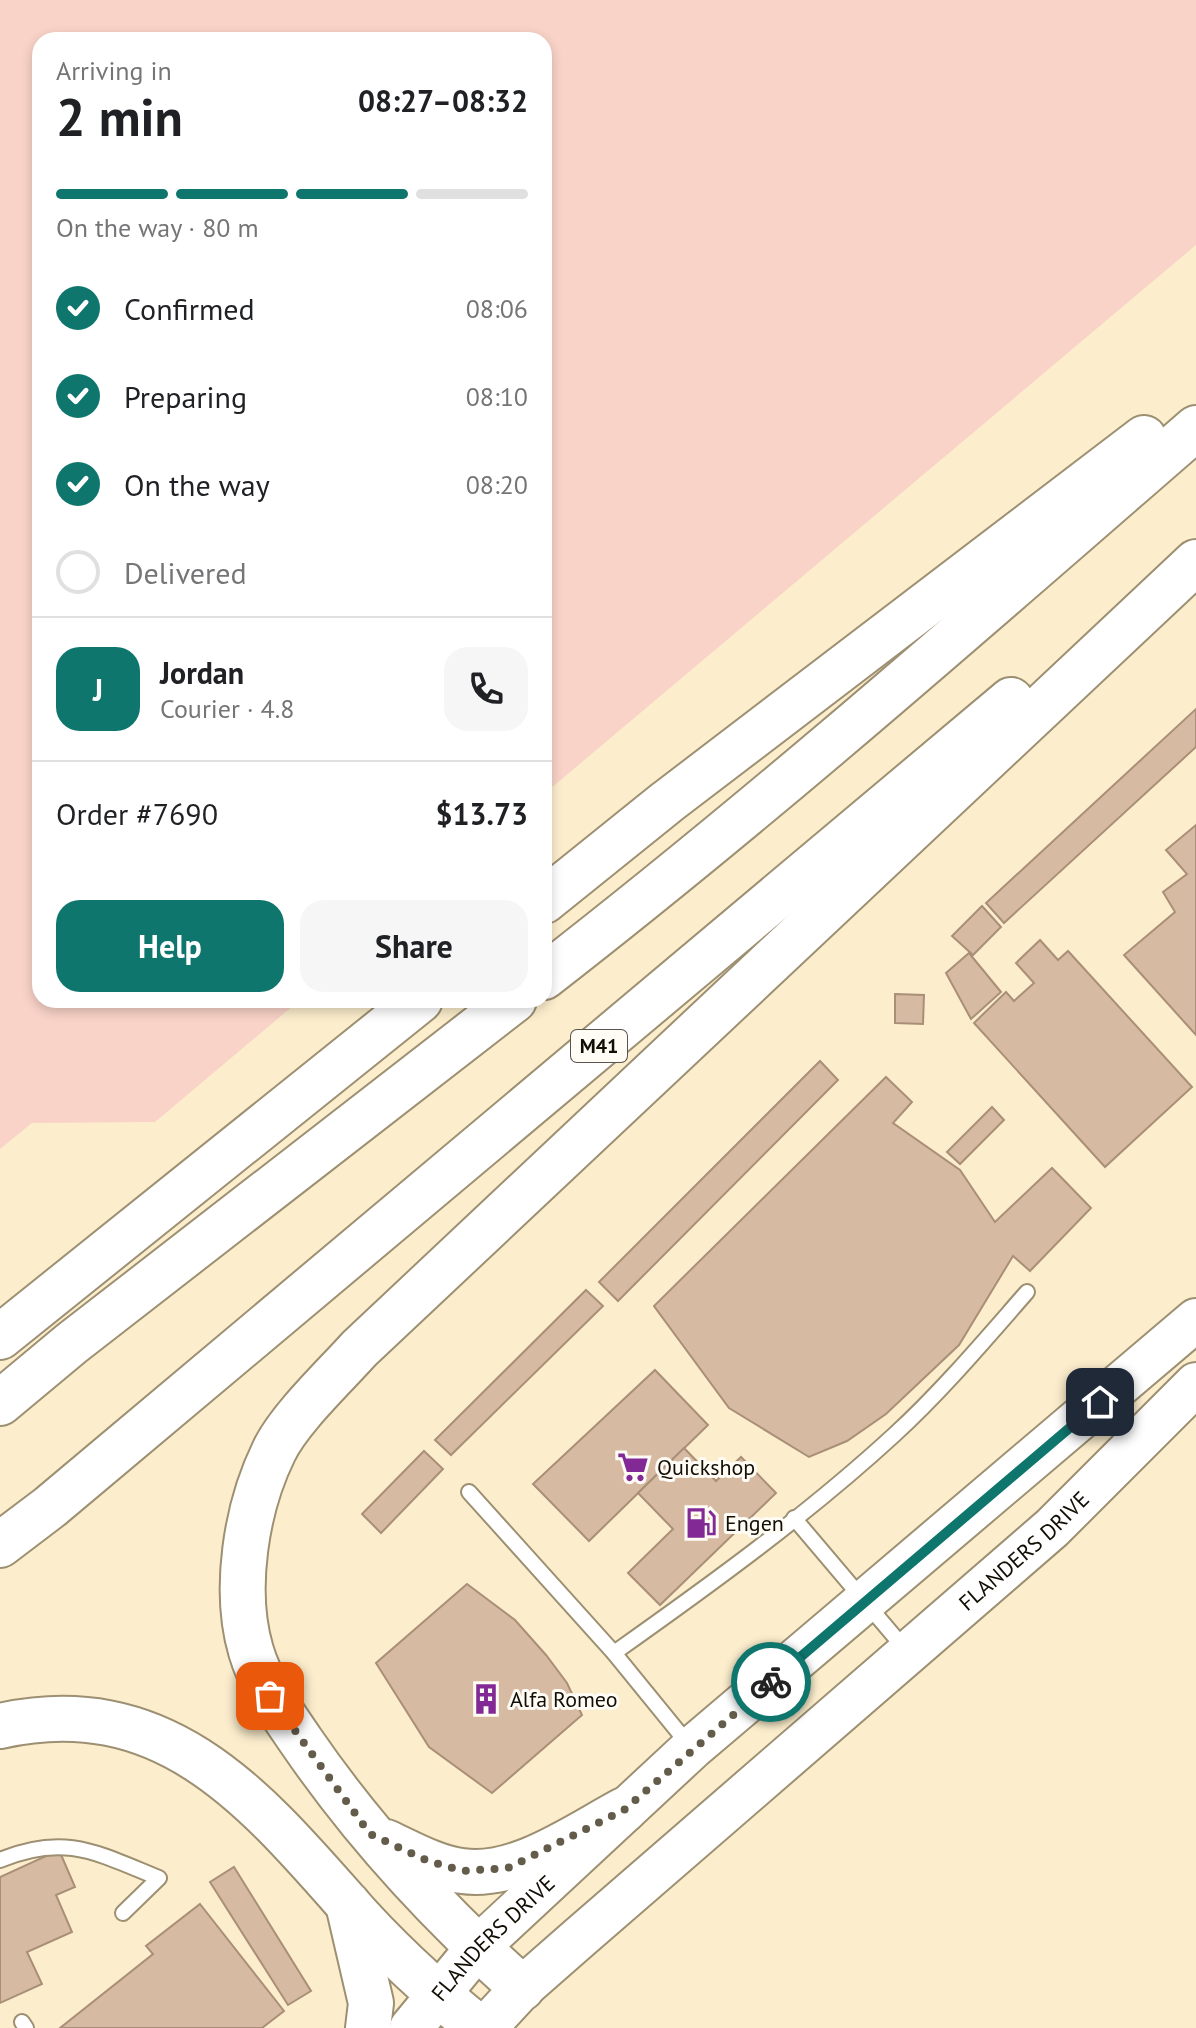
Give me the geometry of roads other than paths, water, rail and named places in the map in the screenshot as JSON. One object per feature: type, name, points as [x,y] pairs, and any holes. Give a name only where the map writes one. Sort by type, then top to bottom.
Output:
[{"type":"highway","points":[[552,895],[667,802],[1196,398]]},
{"type":"highway","points":[[552,970],[974,619],[1196,428]]},
{"type":"highway","name":"M41","points":[[0,1545],[136,1436],[1196,544]]},
{"type":"highway","points":[[522,1988],[477,1948],[370,1834],[270,1696],[252,1654],[243,1597],[246,1551],[256,1502],[274,1449],[359,1349],[1196,562]]},
{"type":"highway","points":[[0,1337],[410,1008]]},
{"type":"highway","points":[[0,1403],[72,1343],[504,1008]]},
{"type":"highway","points":[[0,1726],[58,1718],[93,1720],[141,1733],[187,1752],[241,1789],[436,1994],[479,2028]]},
{"type":"highway","points":[[370,1834],[428,1861],[463,1871],[508,1868],[624,1810]]},
{"type":"highway","points":[[348,1904],[371,2003],[368,2028]]},
{"type":"street","name":"FLANDERS DRIVE","points":[[411,2028],[477,1948],[692,1748],[1196,1320]]},
{"type":"street","name":"FLANDERS DRIVE","points":[[485,2028],[522,1988],[1052,1528],[1196,1384]]},
{"type":"lane","points":[[614,1653],[711,1584],[894,1436],[949,1381],[1027,1292]]},
{"type":"lane","points":[[469,1492],[614,1653],[692,1748]]},
{"type":"lane","points":[[794,1518],[863,1603],[910,1654]]},
{"type":"lane","points":[[0,1860],[46,1845],[73,1846],[159,1878],[123,1913]]},
{"type":"place","name":"Quickshop","points":[[633,1467]]},
{"type":"place","name":"Engen","points":[[701,1523]]},
{"type":"place","name":"Alfa Romeo","points":[[486,1699]]}]
